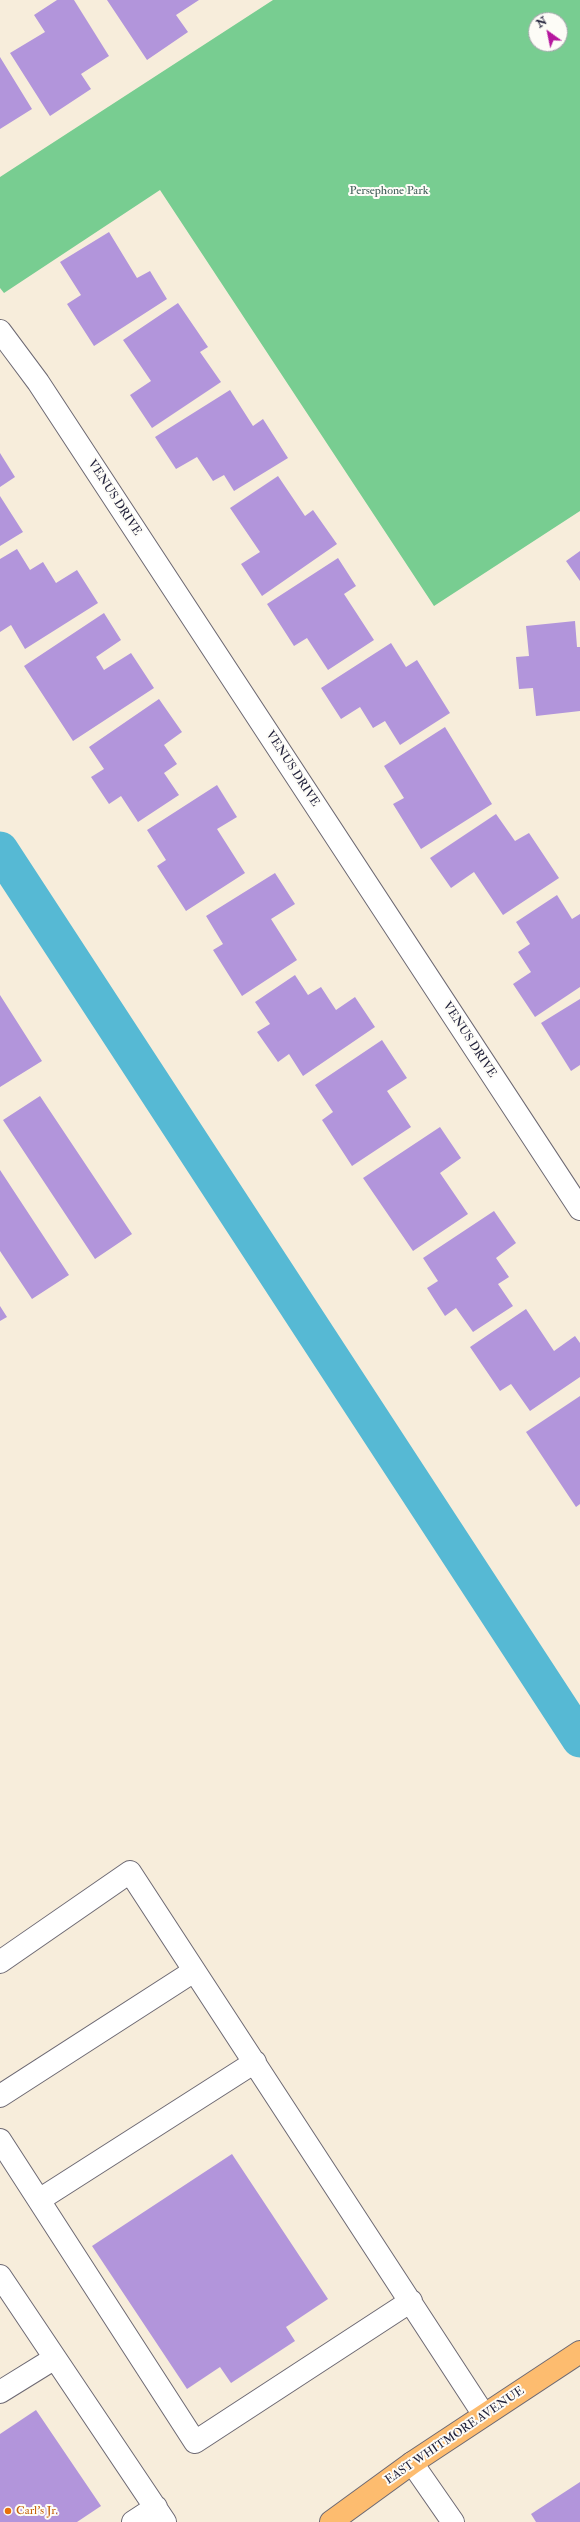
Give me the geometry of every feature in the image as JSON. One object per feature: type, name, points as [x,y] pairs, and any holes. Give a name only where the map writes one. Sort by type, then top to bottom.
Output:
[{"type":"main road","name":"EAST WHITMORE AVENUE","points":[[331,2522],[412,2463],[580,2352]]},
{"type":"street","name":"VENUS DRIVE","points":[[0,331],[38,382],[580,1209]]},
{"type":"street","points":[[0,1962],[130,1872],[411,2301],[484,2416]]},
{"type":"street","points":[[0,2096],[194,1971]]},
{"type":"street","points":[[39,2200],[255,2062]]},
{"type":"street","points":[[0,2140],[195,2442],[411,2301]]},
{"type":"street","points":[[0,2276],[7,2302],[55,2358],[160,2515],[133,2522]]},
{"type":"street","points":[[0,2392],[55,2358]]},
{"type":"street","points":[[412,2463],[453,2522]]},
{"type":"green space","name":"Persephone Park","points":[[273,0],[580,0],[580,511],[434,606],[160,190],[4,293],[0,288],[0,177]]},
{"type":"building","points":[[57,0],[74,0],[109,56],[81,74],[91,89],[50,116],[10,53],[45,32],[34,15]]},
{"type":"building","points":[[107,0],[199,0],[176,15],[188,32],[147,60]]},
{"type":"building","points":[[0,57],[32,109],[0,129]]},
{"type":"building","points":[[109,232],[137,278],[150,271],[167,299],[94,346],[67,304],[81,295],[60,262]]},
{"type":"building","points":[[178,303],[208,347],[200,352],[221,382],[152,428],[130,395],[151,381],[123,340]]},
{"type":"building","points":[[230,390],[253,426],[263,419],[288,458],[234,491],[224,475],[213,481],[197,457],[176,469],[155,437]]},
{"type":"building","points":[[0,453],[15,477],[0,487]]},
{"type":"building","points":[[278,476],[305,516],[313,510],[337,544],[262,596],[241,564],[260,552],[230,508]]},
{"type":"building","points":[[0,496],[23,532],[0,546]]},
{"type":"building","points":[[17,549],[30,570],[43,562],[56,583],[77,570],[98,603],[25,649],[11,625],[0,632],[0,559]]},
{"type":"building","points":[[580,551],[580,581],[566,561]]},
{"type":"building","points":[[338,558],[356,586],[344,594],[374,640],[328,670],[307,638],[294,646],[267,604]]},
{"type":"building","points":[[104,613],[121,640],[96,657],[104,670],[131,653],[154,688],[73,741],[24,666]]},
{"type":"building","points":[[575,621],[577,647],[580,647],[580,711],[536,716],[533,688],[519,689],[516,657],[529,656],[526,626]]},
{"type":"building","points":[[391,643],[406,667],[417,660],[450,713],[400,745],[385,721],[373,728],[360,707],[341,719],[321,688]]},
{"type":"building","points":[[159,699],[182,732],[164,745],[177,764],[164,773],[179,795],[138,822],[121,796],[109,804],[91,777],[104,769],[89,747]]},
{"type":"building","points":[[445,727],[492,804],[421,849],[393,804],[404,798],[384,766]]},
{"type":"building","points":[[217,785],[237,817],[217,829],[245,873],[186,911],[157,866],[166,860],[147,830]]},
{"type":"building","points":[[496,814],[515,841],[529,833],[559,878],[503,915],[474,872],[451,888],[430,858]]},
{"type":"building","points":[[275,873],[295,904],[271,919],[297,960],[242,996],[213,950],[223,944],[206,916]]},
{"type":"building","points":[[557,895],[572,919],[580,914],[580,987],[535,1017],[513,984],[531,972],[518,952],[530,944],[516,922]]},
{"type":"building","points":[[295,975],[308,995],[321,987],[336,1010],[355,997],[375,1027],[303,1076],[289,1054],[278,1062],[257,1032],[270,1024],[255,1002]]},
{"type":"building","points":[[0,995],[42,1061],[0,1087]]},
{"type":"building","points":[[580,999],[580,1065],[571,1071],[541,1023]]},
{"type":"building","points":[[382,1040],[407,1078],[387,1091],[411,1127],[352,1166],[322,1120],[333,1112],[315,1085]]},
{"type":"building","points":[[40,1096],[132,1234],[95,1259],[3,1120]]},
{"type":"building","points":[[440,1127],[461,1158],[440,1173],[468,1214],[413,1251],[363,1178]]},
{"type":"building","points":[[0,1170],[69,1275],[32,1299],[0,1251]]},
{"type":"building","points":[[494,1211],[516,1243],[496,1258],[509,1277],[498,1284],[513,1306],[473,1332],[456,1308],[445,1316],[427,1288],[438,1281],[423,1258]]},
{"type":"building","points":[[0,1306],[7,1317],[0,1321]]},
{"type":"building","points":[[526,1309],[554,1351],[575,1336],[580,1343],[580,1377],[530,1411],[511,1384],[500,1391],[470,1347]]},
{"type":"building","points":[[580,1396],[580,1504],[576,1507],[526,1432]]},
{"type":"building","points":[[232,2154],[328,2299],[286,2327],[295,2341],[231,2383],[220,2367],[187,2389],[92,2246]]},
{"type":"building","points":[[36,2410],[101,2506],[77,2522],[0,2522],[0,2434]]},
{"type":"building","points":[[580,2482],[580,2522],[536,2522],[531,2514]]},
{"type":"waterway","points":[[0,850],[580,1739]]},
{"type":"place","name":"Carl's Jr.","points":[[8,2511]]}]
